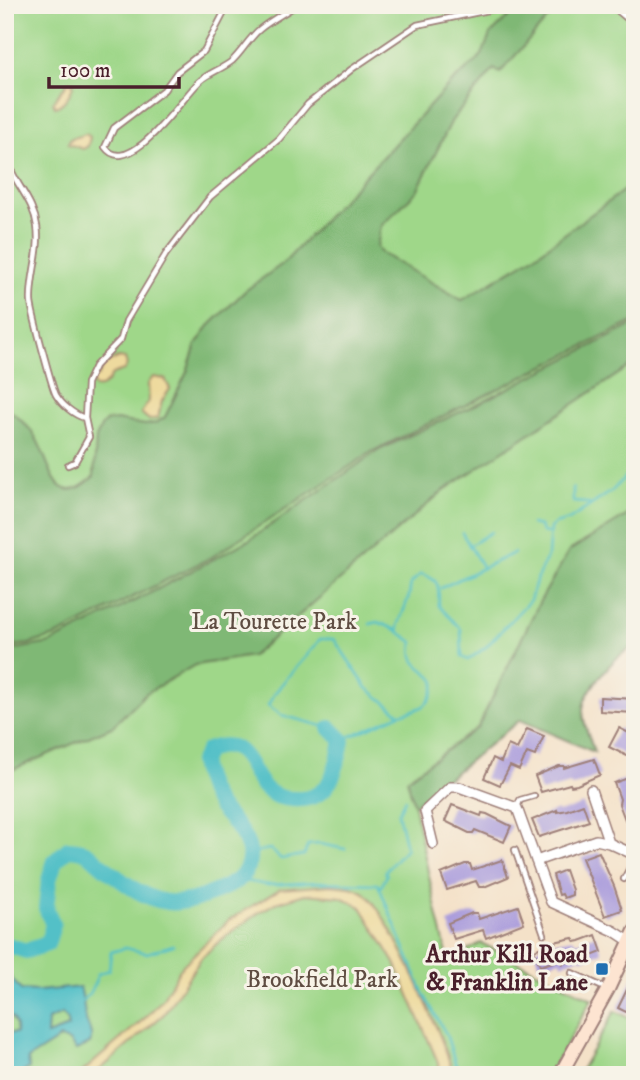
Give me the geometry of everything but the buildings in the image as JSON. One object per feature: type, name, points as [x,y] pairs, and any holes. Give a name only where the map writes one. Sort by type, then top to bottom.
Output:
[{"type":"street","points":[[433,844],[425,811],[450,787],[459,787],[517,808],[551,902],[633,939],[564,1073]]},
{"type":"street","points":[[591,790],[609,843]]},
{"type":"street","points":[[536,861],[593,840],[609,843],[635,856]]},
{"type":"lane","points":[[228,5],[204,51],[177,72],[164,90],[114,128],[105,147],[110,154],[117,156],[147,141],[200,81],[234,59],[260,29],[296,5]]},
{"type":"lane","points":[[68,465],[75,462],[89,437],[85,418],[87,383],[95,366],[121,339],[126,321],[166,254],[210,197],[278,139],[308,104],[386,44],[417,25],[512,5]]},
{"type":"lane","points":[[611,5],[635,25]]},
{"type":"lane","points":[[5,125],[6,150],[11,171],[32,204],[37,226],[38,251],[30,302],[55,395],[75,415],[85,418]]},
{"type":"lane","points":[[517,808],[520,800],[534,796]]},
{"type":"lane","points":[[515,850],[544,934]]},
{"type":"lane","points":[[624,879],[635,856]]},
{"type":"lane","points":[[521,866],[536,861]]},
{"type":"lane","points":[[536,908],[551,902]]},
{"type":"lane","points":[[572,973],[608,989]]},
{"type":"green space","points":[[5,5],[635,5],[635,647],[611,664],[595,683],[585,701],[584,720],[594,752],[520,720],[414,806],[449,960],[481,943],[592,999],[549,1075],[5,1075]]},
{"type":"green space","points":[[520,5],[558,7],[500,73],[494,69],[452,120],[417,191],[381,226],[377,247],[381,253],[462,300],[536,255],[635,182],[635,321],[373,451],[212,557],[56,636],[29,644],[5,647],[5,406],[33,433],[56,482],[63,488],[71,490],[94,476],[96,438],[106,421],[117,420],[145,425],[156,423],[165,417],[187,372],[196,345],[209,326],[245,291],[285,262],[449,85],[482,55],[490,35]]},
{"type":"green space","name":"La Tourette Park","points":[[635,324],[635,363],[443,491],[252,656],[195,665],[145,694],[112,727],[5,773],[5,651],[50,643],[154,591],[249,540],[379,450]]},
{"type":"green space","points":[[631,513],[635,514],[635,647],[611,664],[595,683],[585,701],[584,720],[594,752],[520,720],[414,805],[407,779],[478,727],[540,601],[569,551]]},
{"type":"green space","points":[[615,1011],[635,1020],[635,1075],[578,1075]]},
{"type":"sand","points":[[69,81],[73,84],[69,95],[55,107],[53,102]]},
{"type":"sand","points":[[86,134],[90,137],[88,146],[83,149],[68,144],[70,139]]},
{"type":"sand","points":[[119,358],[125,359],[127,365],[124,370],[112,374],[103,386],[94,387],[92,380],[99,375],[103,367]]},
{"type":"sand","points":[[153,377],[165,379],[170,389],[162,401],[158,418],[149,420],[141,413],[149,401],[148,384]]},
{"type":"sand","points":[[331,885],[351,887],[363,892],[386,922],[415,978],[440,1036],[453,1075],[441,1075],[395,963],[361,907],[341,897],[305,894],[261,911],[221,940],[202,957],[164,1014],[94,1075],[79,1075],[145,1018],[162,1000],[182,966],[229,920],[280,889]]},
{"type":"water","points":[[5,970],[21,990],[80,987],[91,1033],[90,1044],[76,1050],[69,1041],[60,1038],[28,1059],[29,1068],[19,1075],[5,1075],[5,1033],[16,1033],[16,1030],[13,1019],[5,1013]],"holes":[[[62,1014],[68,1027],[47,1035],[48,1020]]]},
{"type":"waterway","points":[[330,728],[281,715],[268,705],[279,687],[320,639],[334,639],[367,688],[400,714],[424,706],[431,697],[435,682],[415,662],[413,642],[399,632],[398,626],[411,583],[421,574],[436,582],[439,606],[461,629],[462,657],[468,660],[486,647],[530,600],[548,555],[550,528],[569,520],[612,491],[626,476],[635,475]]},
{"type":"waterway","points":[[573,488],[573,502],[590,505]]},
{"type":"waterway","points":[[531,524],[540,526],[542,532],[547,533]]},
{"type":"waterway","points":[[469,546],[491,532]]},
{"type":"waterway","points":[[462,533],[483,568]]},
{"type":"waterway","points":[[441,588],[514,553]]},
{"type":"waterway","points":[[370,624],[378,622],[399,631]]},
{"type":"waterway","points":[[342,740],[400,714]]},
{"type":"waterway","points":[[5,944],[26,951],[47,944],[53,925],[46,908],[49,880],[55,861],[68,849],[88,854],[138,891],[166,902],[197,899],[235,882],[246,868],[249,850],[240,832],[219,806],[207,785],[201,762],[208,750],[232,747],[243,755],[259,781],[270,792],[286,798],[306,799],[323,790],[334,773],[342,740],[330,728]]},
{"type":"waterway","points":[[381,887],[387,875],[385,872],[406,848],[398,813],[405,799]]},
{"type":"waterway","points":[[250,853],[270,849],[281,859],[304,855],[308,845],[320,844],[345,849]]},
{"type":"waterway","points":[[239,880],[268,885],[317,882],[378,884],[423,993],[446,1034],[459,1075]]},
{"type":"waterway","points":[[82,1001],[92,990],[98,974],[109,970],[111,952],[125,948],[147,953],[173,945]]},
{"type":"place","name":"Arthur Kill Road & Franklin Lane","points":[[602,969]]},
{"type":"park label","name":"Brookfield Park","points":[[322,980]]}]
